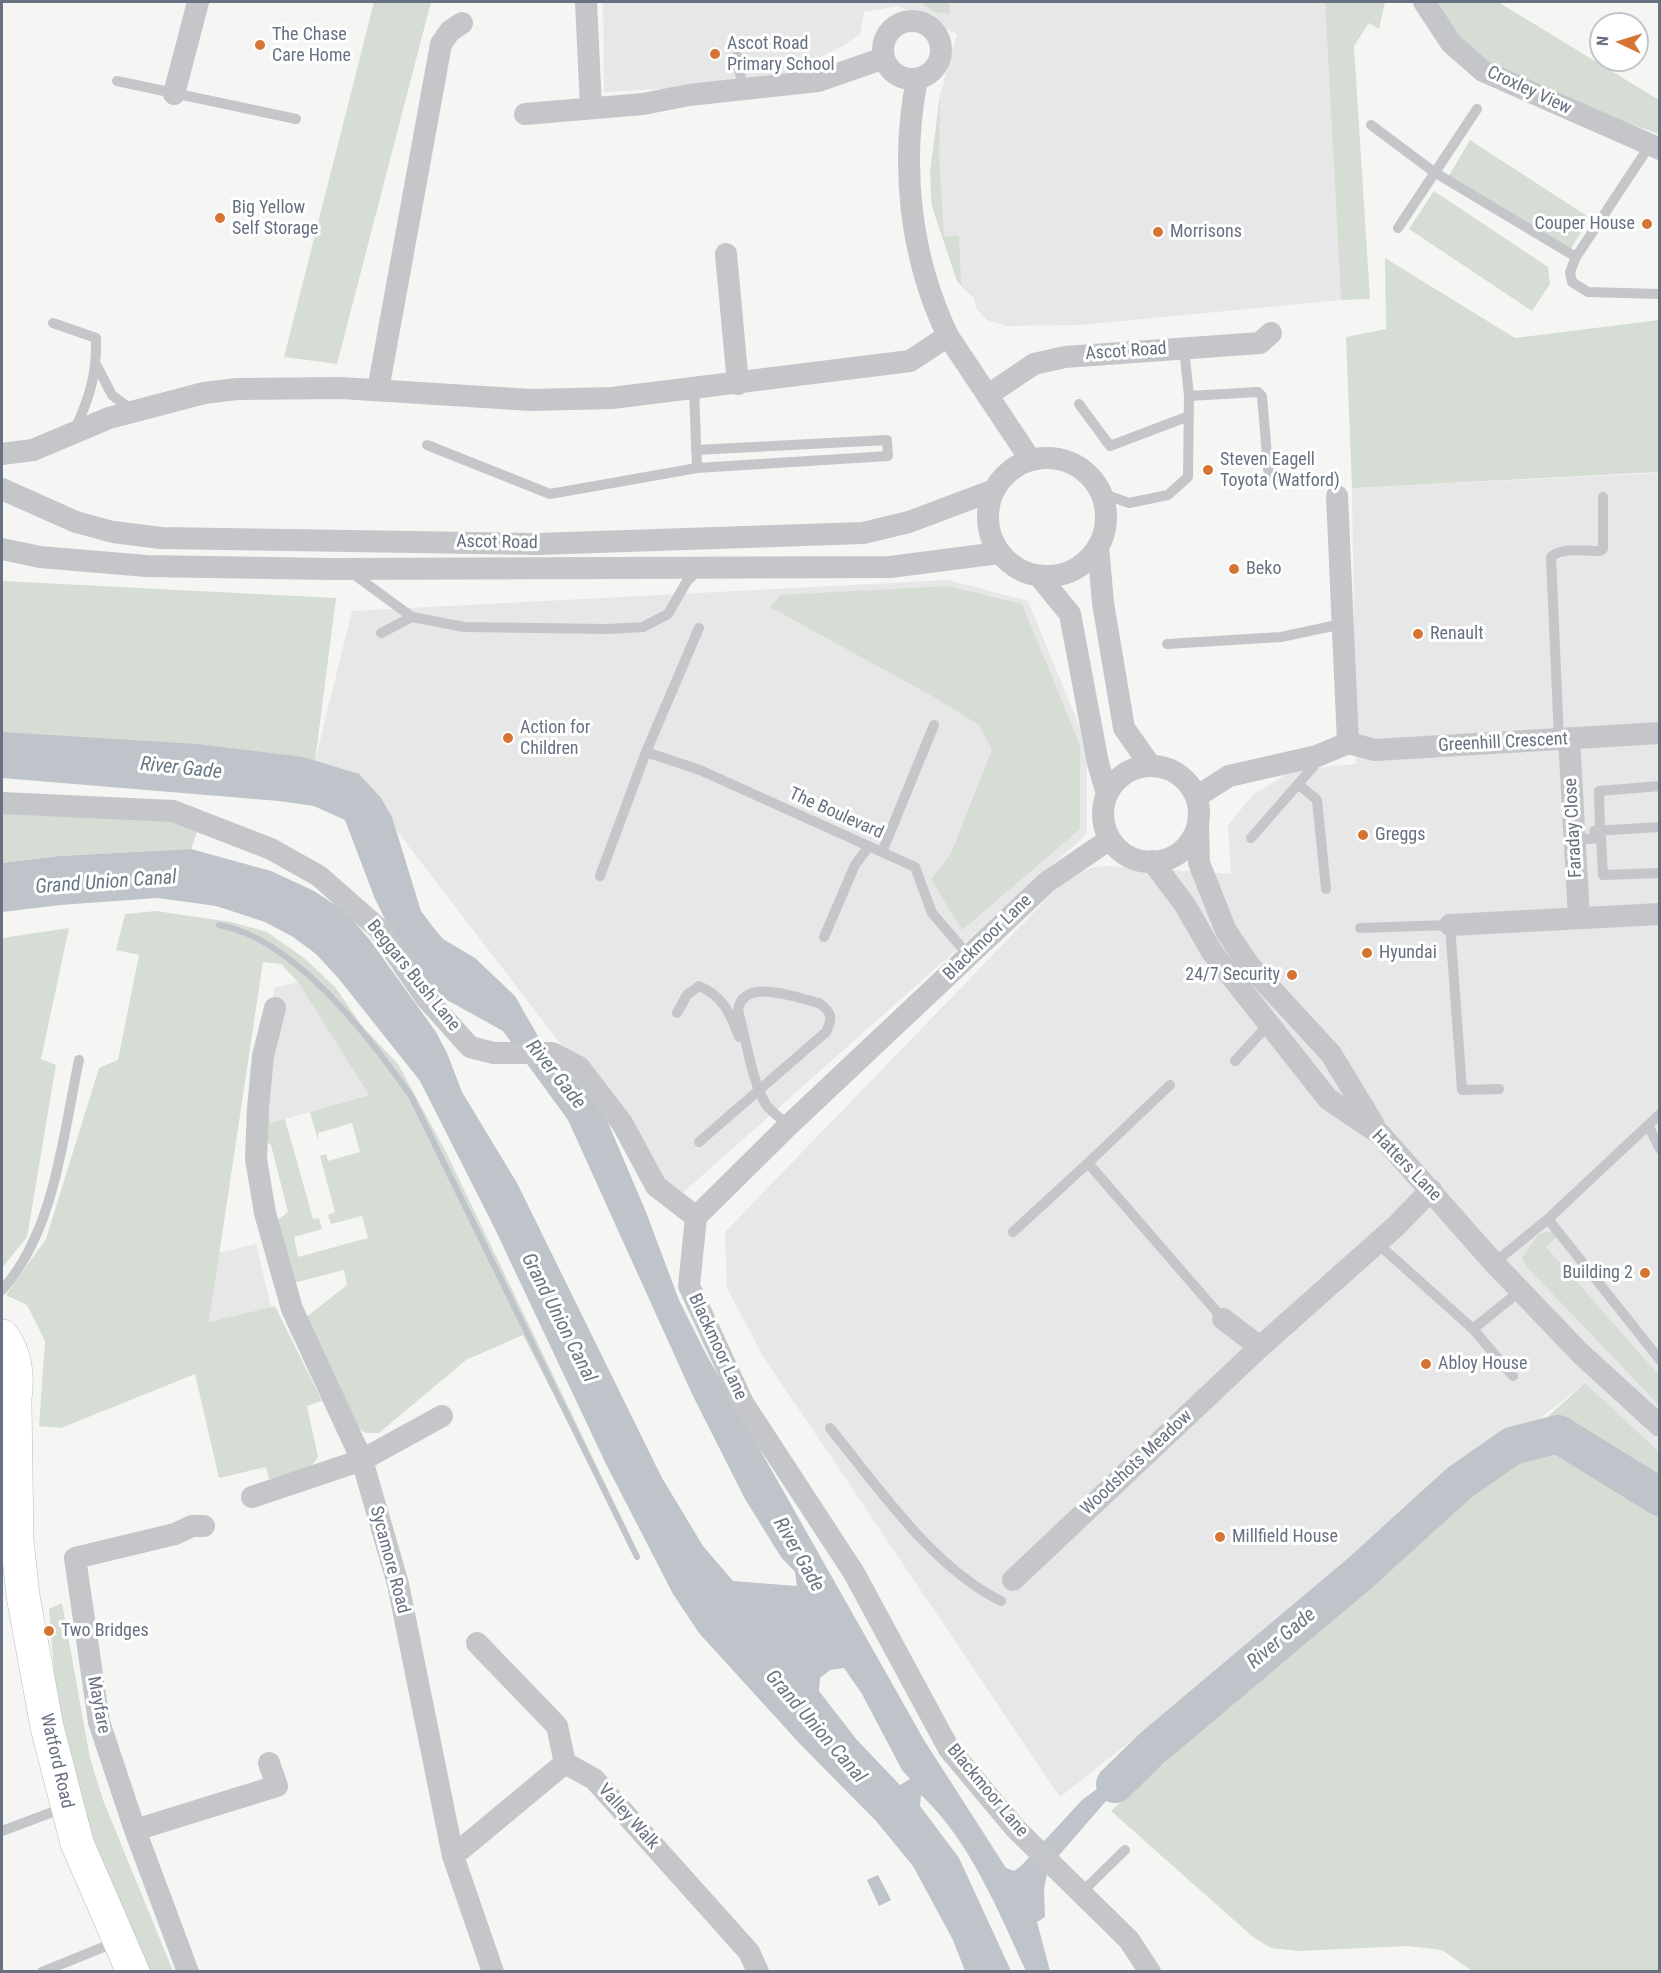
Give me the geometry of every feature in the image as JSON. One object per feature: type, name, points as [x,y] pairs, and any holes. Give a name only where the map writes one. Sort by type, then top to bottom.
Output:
[{"type":"main road","name":"Watford Road","points":[[2,1336],[8,1344],[14,1365],[12,1550],[41,1700],[66,1807],[92,1880],[133,1971]]},
{"type":"main road","points":[[2,1436],[15,1404]]},
{"type":"street","points":[[174,94],[198,2]]},
{"type":"street","points":[[586,2],[591,108]]},
{"type":"street","name":"Croxley View","points":[[1424,2],[1451,43],[1483,70],[1655,147]]},
{"type":"street","points":[[911,21],[925,24],[936,33],[941,52],[933,69],[917,79],[900,76],[893,72],[884,58],[884,40],[895,26],[911,21]]},
{"type":"street","points":[[378,390],[441,44],[450,31],[462,23]]},
{"type":"street","points":[[525,114],[643,104],[689,95],[818,81],[884,58]]},
{"type":"street","points":[[917,79],[912,105],[909,180],[911,214],[920,255],[939,318],[948,336],[1030,459]]},
{"type":"street","points":[[726,254],[738,384]]},
{"type":"street","name":"Ascot Road","points":[[988,395],[1034,364],[1065,357],[1260,343],[1271,333]]},
{"type":"street","points":[[2,454],[33,450],[133,411],[204,393],[237,388],[378,390],[531,400],[612,398],[910,361],[948,336]]},
{"type":"street","points":[[1030,459],[1059,459],[1078,466],[1090,476],[1101,493],[1106,513],[1104,534],[1098,546],[1076,569],[1056,575],[1039,576],[1020,570],[999,553],[988,524],[989,503],[994,490],[1006,473],[1030,459]]},
{"type":"street","name":"Ascot Road","points":[[2,489],[76,522],[113,532],[161,538],[538,544],[863,533],[909,522],[994,490]]},
{"type":"street","points":[[1196,797],[1229,776],[1317,756],[1348,743],[1337,496]]},
{"type":"street","points":[[1098,546],[1103,603],[1124,728],[1150,765]]},
{"type":"street","name":"Ascot Road","points":[[2,549],[40,557],[146,566],[346,569],[890,567],[999,553]]},
{"type":"street","points":[[1039,576],[1070,614],[1098,763],[1107,794],[1103,815],[1110,839],[1132,858],[1152,861],[1174,856],[1185,848],[1198,824]]},
{"type":"street","name":"Greenhill Crescent","points":[[1348,743],[1375,750],[1659,733]]},
{"type":"street","name":"Faraday Close","points":[[1564,739],[1579,917]]},
{"type":"street","points":[[1107,794],[1124,774],[1150,765],[1164,767],[1178,774],[1189,784],[1196,797],[1199,862],[1226,931],[1249,965],[1331,1054],[1380,1134]]},
{"type":"street","name":"Beggars Bush Lane","points":[[2,803],[173,812],[271,849],[319,876],[378,928],[426,998],[470,1047],[494,1053],[552,1053],[579,1067],[622,1123],[656,1186],[696,1217]]},
{"type":"street","name":"Blackmoor Lane","points":[[1110,839],[1047,882],[789,1125],[696,1217],[689,1286],[742,1403],[854,1573],[949,1749],[1015,1828],[1129,1940],[1150,1971]]},
{"type":"street","name":"Hatters Lane","points":[[1152,861],[1185,906],[1212,952],[1328,1099],[1380,1134],[1520,1291],[1580,1353],[1659,1425]]},
{"type":"street","points":[[1450,925],[1659,914]]},
{"type":"street","name":"Sycamore Road","points":[[275,1008],[263,1056],[256,1158],[265,1213],[292,1310],[362,1460],[398,1584],[453,1857],[493,1971]]},
{"type":"street","name":"Woodshots Meadow","points":[[1013,1580],[1260,1347],[1377,1243],[1431,1190]]},
{"type":"street","points":[[1223,1319],[1260,1347]]},
{"type":"street","points":[[252,1497],[362,1460],[442,1416]]},
{"type":"street","name":"Mayfare","points":[[188,1971],[135,1830],[99,1722],[75,1558],[175,1534],[192,1526],[204,1526]]},
{"type":"street","points":[[453,1857],[565,1763],[557,1726],[477,1643]]},
{"type":"street","points":[[135,1830],[277,1786],[269,1763]]},
{"type":"street","name":"Valley Walk","points":[[565,1763],[594,1779],[749,1953],[758,1971]]},
{"type":"lane","points":[[737,56],[743,90]]},
{"type":"lane","points":[[117,81],[296,119]]},
{"type":"lane","points":[[1398,228],[1477,109]]},
{"type":"lane","points":[[1371,125],[1434,172],[1576,258]]},
{"type":"lane","points":[[1655,147],[1576,258],[1570,272],[1572,282],[1588,292],[1659,294]]},
{"type":"lane","points":[[53,322],[96,338],[97,366],[87,403],[73,433]]},
{"type":"lane","points":[[1101,493],[1129,503],[1168,495],[1188,477],[1189,396],[1184,348]]},
{"type":"lane","points":[[97,366],[112,395],[133,411]]},
{"type":"lane","points":[[694,389],[697,468]]},
{"type":"lane","points":[[1189,396],[1258,392],[1262,396],[1269,479]]},
{"type":"lane","points":[[1079,405],[1110,446],[1189,416]]},
{"type":"lane","points":[[427,445],[550,494],[697,468],[888,456],[887,440],[696,450]]},
{"type":"lane","points":[[1564,739],[1551,557],[1554,554],[1566,552],[1603,549],[1603,497]]},
{"type":"lane","points":[[346,569],[412,617],[464,627],[643,627],[668,614],[687,581],[702,568]]},
{"type":"lane","points":[[381,633],[412,617]]},
{"type":"lane","points":[[1167,644],[1281,637],[1342,624]]},
{"type":"lane","points":[[600,876],[646,752],[699,628]]},
{"type":"lane","points":[[882,852],[934,725]]},
{"type":"lane","name":"The Boulevard","points":[[646,752],[700,770],[915,867],[932,913],[969,956]]},
{"type":"lane","points":[[1251,838],[1313,767],[1317,756]]},
{"type":"lane","points":[[1298,784],[1317,800],[1326,889]]},
{"type":"lane","points":[[1659,786],[1599,791],[1603,875],[1659,873]]},
{"type":"lane","points":[[1574,837],[1659,827]]},
{"type":"lane","points":[[824,937],[855,865],[868,846]]},
{"type":"lane","points":[[1360,928],[1450,925],[1462,1090],[1498,1089]]},
{"type":"lane","points":[[677,1013],[687,995],[699,986],[715,992],[729,1011],[765,1104],[789,1125]]},
{"type":"lane","points":[[699,1142],[826,1032],[831,1022],[831,1015],[827,1009],[819,1003],[773,993],[756,992],[744,996],[739,1002],[738,1011],[755,1074]]},
{"type":"lane","points":[[1235,1061],[1268,1025]]},
{"type":"lane","points":[[2,1290],[11,1279],[36,1235],[49,1202],[79,1060]]},
{"type":"lane","points":[[1013,1232],[1170,1085]]},
{"type":"lane","points":[[1494,1263],[1548,1219],[1659,1114]]},
{"type":"lane","points":[[1648,1125],[1659,1149]]},
{"type":"lane","points":[[1088,1162],[1223,1319]]},
{"type":"lane","points":[[1548,1219],[1659,1360]]},
{"type":"lane","points":[[1377,1243],[1473,1329],[1514,1376]]},
{"type":"lane","points":[[1473,1329],[1520,1291]]},
{"type":"lane","points":[[830,1428],[908,1524],[975,1588],[1000,1601]]},
{"type":"lane","points":[[2,1832],[66,1807]]},
{"type":"lane","points":[[1075,1886],[1125,1850]]},
{"type":"lane","points":[[42,1971],[119,1940]]},
{"type":"shaded area","points":[[374,2],[431,2],[337,364],[284,357]]},
{"type":"shaded area","points":[[603,2],[1325,2],[1341,300],[1080,325],[1007,326],[987,320],[976,308],[974,298],[957,281],[932,207],[930,190],[940,95],[957,34],[899,6],[864,12],[860,34],[843,46],[784,74],[722,86],[604,92]]},
{"type":"shaded area","points":[[921,2],[949,2],[950,14],[934,12]]},
{"type":"shaded area","points":[[1325,2],[1385,2],[1379,29],[1369,23],[1354,46],[1370,299],[1341,300]]},
{"type":"shaded area","points":[[1432,2],[1498,2],[1589,57],[1589,72],[1613,72],[1659,100],[1659,134],[1585,108],[1486,60],[1455,33]]},
{"type":"shaded area","points":[[940,95],[939,158],[944,237],[959,236],[961,283],[974,298],[957,281],[932,206],[930,172]]},
{"type":"shaded area","points":[[1470,140],[1590,218],[1570,250],[1448,177]]},
{"type":"shaded area","points":[[1434,191],[1548,267],[1550,284],[1532,311],[1409,229]]},
{"type":"shaded area","points":[[1385,258],[1515,338],[1659,320],[1659,472],[1352,488],[1346,337],[1386,329]]},
{"type":"shaded area","points":[[1659,473],[1659,1454],[1585,1383],[1060,1797],[763,1356],[727,1288],[725,1232],[1068,877],[1094,867],[1108,866],[1231,874],[1228,825],[1253,795],[1293,770],[1356,764],[1352,488]]},
{"type":"shaded area","points":[[948,580],[1028,601],[1087,745],[1087,834],[678,1197],[361,784],[315,761],[352,611]]},
{"type":"shaded area","points":[[2,581],[336,598],[315,761],[2,738]]},
{"type":"shaded area","points":[[948,586],[1022,604],[1080,745],[1080,829],[962,930],[931,879],[951,854],[992,749],[979,725],[934,697],[770,607],[781,595]]},
{"type":"shaded area","points":[[2,807],[171,816],[199,827],[191,849],[59,856],[2,863]]},
{"type":"shaded area","points":[[156,911],[231,922],[267,932],[304,958],[335,987],[363,1027],[398,1064],[445,1150],[640,1556],[637,1557],[523,1335],[466,1360],[379,1433],[366,1433],[359,1429],[305,1318],[347,1285],[344,1270],[297,1282],[290,1279],[275,1222],[288,1212],[271,1145],[259,1137],[266,1105],[271,1123],[285,1119],[313,1219],[319,1218],[322,1229],[294,1237],[298,1257],[368,1238],[362,1216],[331,1224],[328,1215],[335,1212],[320,1156],[326,1154],[328,1161],[360,1152],[352,1123],[318,1133],[318,1140],[310,1112],[369,1095],[298,982],[281,964],[263,962],[209,1322],[275,1306],[322,1401],[307,1406],[318,1457],[310,1468],[269,1479],[266,1467],[219,1478],[195,1374],[61,1428],[39,1426],[45,1341],[27,1305],[6,1295],[46,1239],[99,1068],[118,1060],[139,955],[116,950],[125,914]]},
{"type":"shaded area","points":[[69,928],[41,1059],[56,1065],[27,1237],[2,1268],[2,938]]},
{"type":"shaded area","points":[[298,982],[369,1095],[271,1123],[266,1105],[274,988]]},
{"type":"shaded area","points":[[1550,1231],[1557,1236],[1546,1247],[1656,1372],[1659,1372],[1659,1405],[1526,1266],[1522,1258],[1538,1235]]},
{"type":"shaded area","points":[[256,1244],[271,1307],[209,1322],[219,1253]]},
{"type":"shaded area","points":[[1585,1383],[1659,1452],[1659,1971],[1472,1971],[1442,1950],[1408,1946],[1298,1951],[1271,1948],[1253,1937],[1111,1811]]},
{"type":"shaded area","points":[[62,1603],[90,1758],[103,1800],[173,1971],[150,1971],[120,1906],[82,1805],[64,1736],[54,1677],[49,1609]]},
{"type":"water","name":"Grand Union Canal","points":[[2,732],[197,744],[303,757],[359,774],[381,798],[392,817],[421,911],[443,939],[475,958],[515,996],[551,1059],[562,1064],[606,1118],[646,1212],[679,1300],[706,1354],[924,1740],[1006,1868],[1014,1871],[1022,1865],[1082,1800],[1152,1748],[1048,1868],[1044,1889],[1045,1917],[1037,1922],[1050,1971],[1026,1971],[994,1901],[969,1856],[955,1834],[921,1795],[920,1806],[959,1858],[1011,1971],[965,1971],[953,1940],[913,1866],[876,1821],[800,1744],[699,1633],[673,1594],[606,1464],[494,1227],[420,1081],[339,979],[316,954],[293,937],[265,922],[216,906],[158,898],[2,912],[2,863],[59,856],[191,849],[271,871],[314,891],[346,912],[370,940],[436,1032],[462,1092],[517,1183],[662,1478],[703,1546],[733,1581],[797,1586],[795,1572],[781,1557],[745,1499],[693,1396],[568,1120],[503,1031],[447,1000],[420,975],[396,941],[375,899],[345,820],[314,806],[279,801],[2,778]],"holes":[[[844,1668],[862,1694],[902,1770],[910,1779],[900,1785],[857,1740],[819,1691],[820,1678],[830,1670]]]},
{"type":"water","points":[[878,1875],[891,1900],[879,1906],[867,1880]]},
{"type":"waterway","points":[[219,925],[247,934],[275,949],[302,969],[351,1019],[411,1096],[637,1557]]},
{"type":"waterway","name":"River Gade","points":[[1115,1784],[1152,1748],[1360,1573],[1459,1483],[1512,1446],[1558,1434],[1660,1497]]},
{"type":"place","name":"The Chase Care Home","points":[[260,45]]},
{"type":"place","name":"Ascot Road Primary School","points":[[715,54]]},
{"type":"place","name":"Big Yellow Self Storage","points":[[220,218]]},
{"type":"place","name":"Couper House","points":[[1647,224]]},
{"type":"place","name":"Morrisons","points":[[1158,232]]},
{"type":"place","name":"Steven Eagell Toyota (Watford)","points":[[1208,470]]},
{"type":"place","name":"Beko","points":[[1234,569]]},
{"type":"place","name":"Renault","points":[[1418,634]]},
{"type":"place","name":"Action for Children","points":[[508,738]]},
{"type":"place","name":"Greggs","points":[[1363,835]]},
{"type":"place","name":"Hyundai","points":[[1367,953]]},
{"type":"place","name":"24/7 Security","points":[[1292,975]]},
{"type":"place","name":"Building 2","points":[[1645,1273]]},
{"type":"place","name":"Abloy House","points":[[1426,1364]]},
{"type":"place","name":"Millfield House","points":[[1220,1537]]},
{"type":"place","name":"Two Bridges","points":[[49,1631]]}]
